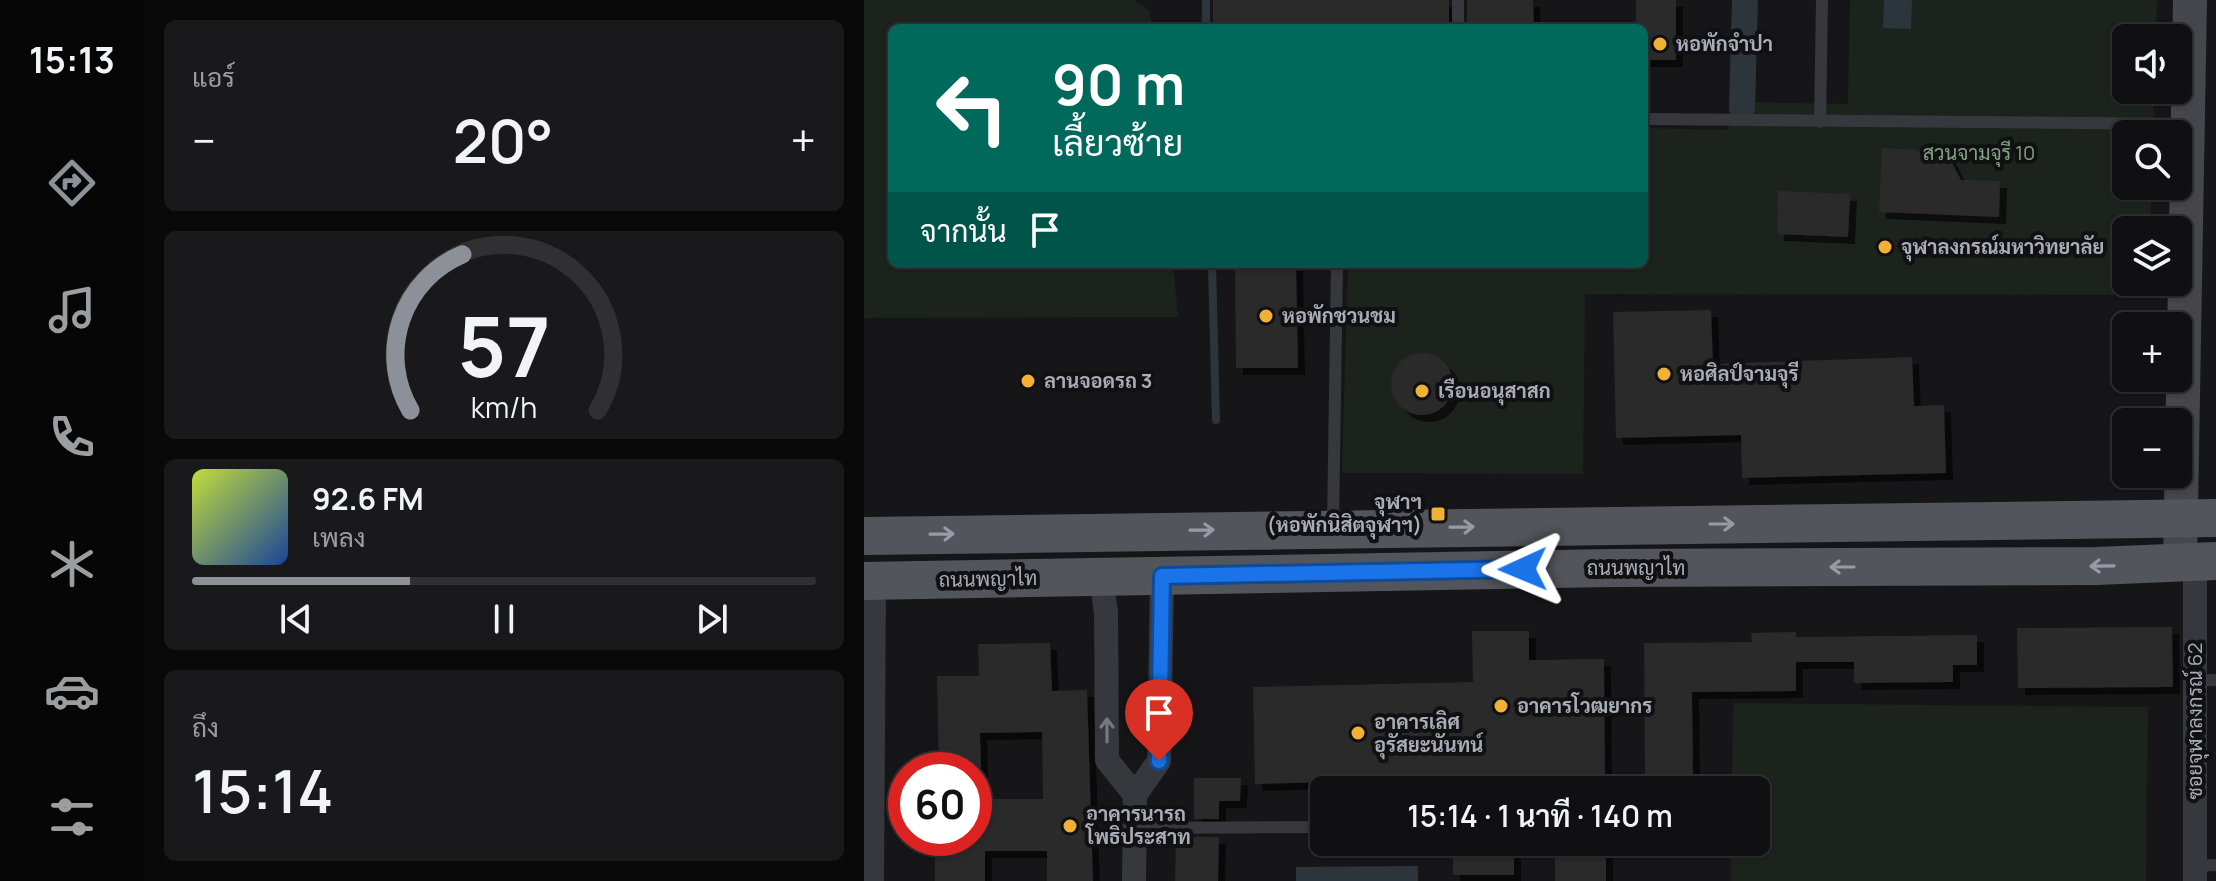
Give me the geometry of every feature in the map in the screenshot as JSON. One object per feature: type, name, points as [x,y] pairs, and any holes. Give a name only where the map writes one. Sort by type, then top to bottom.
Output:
[{"type":"main road","points":[[864,536],[2199,515]]},
{"type":"main road","name":"ถนนพญาไท","points":[[869,581],[2197,562]]},
{"type":"street","points":[[2189,120],[2190,0]]},
{"type":"street","points":[[2191,200],[2199,515],[2197,562]]},
{"type":"street","name":"ซอยจุฬาลงกรณ์ 62","points":[[2197,562],[2206,680],[2189,712],[2202,871]]},
{"type":"street","points":[[1134,881],[1135,795],[1159,761],[1162,576]]},
{"type":"street","points":[[1101,577],[1106,613],[1107,760],[1135,795]]},
{"type":"street","points":[[869,581],[870,881]]},
{"type":"street","points":[[864,869],[870,881]]},
{"type":"lane","points":[[1458,0],[1458,24]]},
{"type":"lane","points":[[1820,122],[1822,0]]},
{"type":"lane","points":[[1648,119],[2112,123]]},
{"type":"lane","points":[[1333,529],[1337,268]]},
{"type":"lane","points":[[1135,828],[1310,827]]},
{"type":"green space","points":[[864,0],[1134,0],[1150,11],[1152,24],[888,24],[888,268],[1173,268],[1178,317],[864,318]]},
{"type":"green space","name":"สวนจามจุรี 10","points":[[1850,0],[2157,0],[2156,24],[2112,24],[2112,104],[2154,104],[2153,120],[2112,120],[2112,200],[2151,200],[2150,216],[2112,216],[2112,295],[1585,294],[1583,474],[1342,473],[1348,268],[1648,268],[1648,128],[1729,130],[1730,102],[1848,104]]},
{"type":"green space","points":[[1733,703],[2148,707],[2146,881],[1731,881],[1731,856],[1770,856],[1770,776],[1732,776]]},
{"type":"shaded area","points":[[1884,0],[1912,0],[1911,29],[1883,28]]},
{"type":"shaded area","points":[[1418,866],[1418,881],[1296,881],[1296,867]]},
{"type":"building","points":[[1213,0],[1449,0],[1449,24],[1213,24]]},
{"type":"building","points":[[1467,0],[1533,0],[1534,24],[1467,24]]},
{"type":"building","name":"หอพักจำปา","points":[[1636,0],[1676,0],[1676,60],[1648,60],[1648,24],[1636,24]]},
{"type":"building","points":[[1882,148],[1946,151],[1961,180],[2000,181],[1999,217],[1879,212]]},
{"type":"building","points":[[1778,191],[1850,194],[1848,237],[1777,234]]},
{"type":"building","name":"หอพักชวนชม","points":[[1235,268],[1296,268],[1298,368],[1236,368]]},
{"type":"building","points":[[1711,310],[1713,364],[1912,357],[1914,406],[1944,405],[1946,473],[1742,478],[1741,435],[1616,438],[1613,312]]},
{"type":"building","name":"เรือนอนุสาสก","points":[[1422,353],[1444,362],[1453,384],[1444,406],[1422,415],[1400,406],[1391,384],[1400,362]]},
{"type":"building","points":[[2172,627],[2173,687],[2018,688],[2017,628]]},
{"type":"building","points":[[1472,631],[1529,631],[1529,660],[1604,659],[1605,776],[1310,776],[1310,783],[1255,784],[1253,687],[1473,682]]},
{"type":"building","points":[[1796,632],[1796,637],[1977,635],[1977,665],[1953,665],[1953,682],[1854,683],[1854,662],[1796,662],[1796,691],[1692,692],[1693,774],[1645,774],[1644,643],[1752,642],[1751,633]]},
{"type":"building","points":[[1050,643],[1052,691],[1087,690],[1093,881],[1047,881],[1047,851],[992,851],[992,799],[1043,799],[1042,732],[980,733],[981,752],[939,752],[937,676],[979,676],[978,644]]},
{"type":"building","points":[[1194,778],[1241,778],[1240,801],[1219,801],[1219,819],[1194,819]]},
{"type":"building","points":[[1219,837],[1218,881],[1175,881],[1176,838]]},
{"type":"building","points":[[935,856],[985,856],[985,881],[935,881]]},
{"type":"building","points":[[1453,856],[1514,856],[1514,875],[1453,875]]},
{"type":"building","points":[[1555,856],[1606,856],[1606,881],[1555,881]]},
{"type":"waterway","points":[[1206,0],[1206,24]]},
{"type":"waterway","points":[[1742,108],[1745,0]]},
{"type":"waterway","points":[[1212,268],[1216,420]]},
{"type":"place","name":"หอพักจำปา","points":[[1660,44]]},
{"type":"place","name":"จุฬาลงกรณ์มหาวิทยาลัย","points":[[1885,247]]},
{"type":"place","name":"หอพักชวนชม","points":[[1266,316]]},
{"type":"place","name":"หอศิลป์จามจุรี","points":[[1664,374]]},
{"type":"place","name":"ลานจอดรถ 3","points":[[1028,381]]},
{"type":"place","name":"เรือนอนุสาสก","points":[[1422,391]]},
{"type":"place","name":"จุฬาฯ (หอพักนิสิตจุฬาฯ)","points":[[1438,514]]},
{"type":"place","name":"อาคารโวฒยากร","points":[[1501,706]]},
{"type":"place","name":"อาคารเลิศ อุรัสยะนันทน์","points":[[1358,733]]},
{"type":"place","name":"อาคารนารถ โพธิประสาท","points":[[1070,826]]},
{"type":"route","points":[[1159,761],[1162,576],[1523,569]]}]
